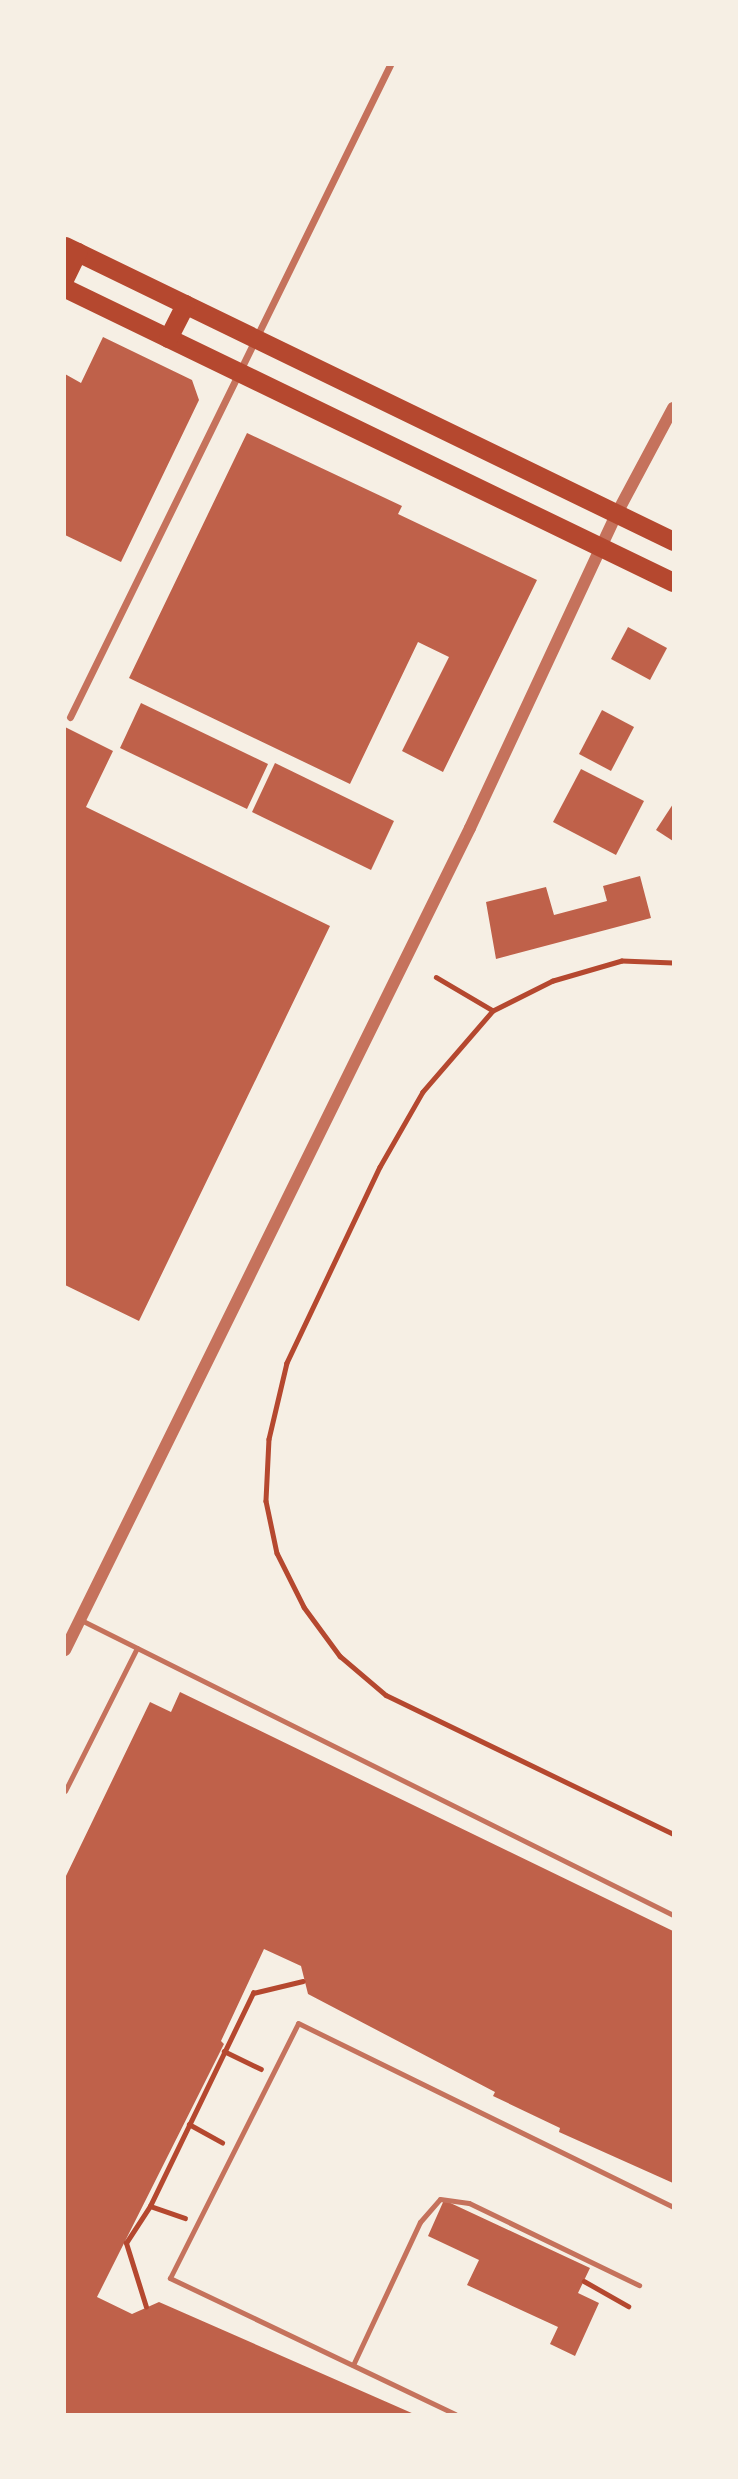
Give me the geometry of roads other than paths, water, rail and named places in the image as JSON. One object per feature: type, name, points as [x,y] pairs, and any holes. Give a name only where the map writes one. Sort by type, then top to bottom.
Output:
[{"type":"highway","points":[[65,277],[71,249],[673,541]]},
{"type":"highway","points":[[65,288],[673,582]]},
{"type":"highway","points":[[168,338],[185,304]]},
{"type":"street","points":[[70,716],[390,65]]},
{"type":"street","points":[[65,1650],[470,828],[617,513],[673,408]]},
{"type":"lane","points":[[80,1620],[673,1915]]},
{"type":"lane","points":[[65,1791],[136,1648]]},
{"type":"lane","points":[[455,2414],[170,2278],[298,2023],[673,2207]]},
{"type":"lane","points":[[353,2365],[420,2222],[440,2199],[469,2203],[639,2285]]}]
